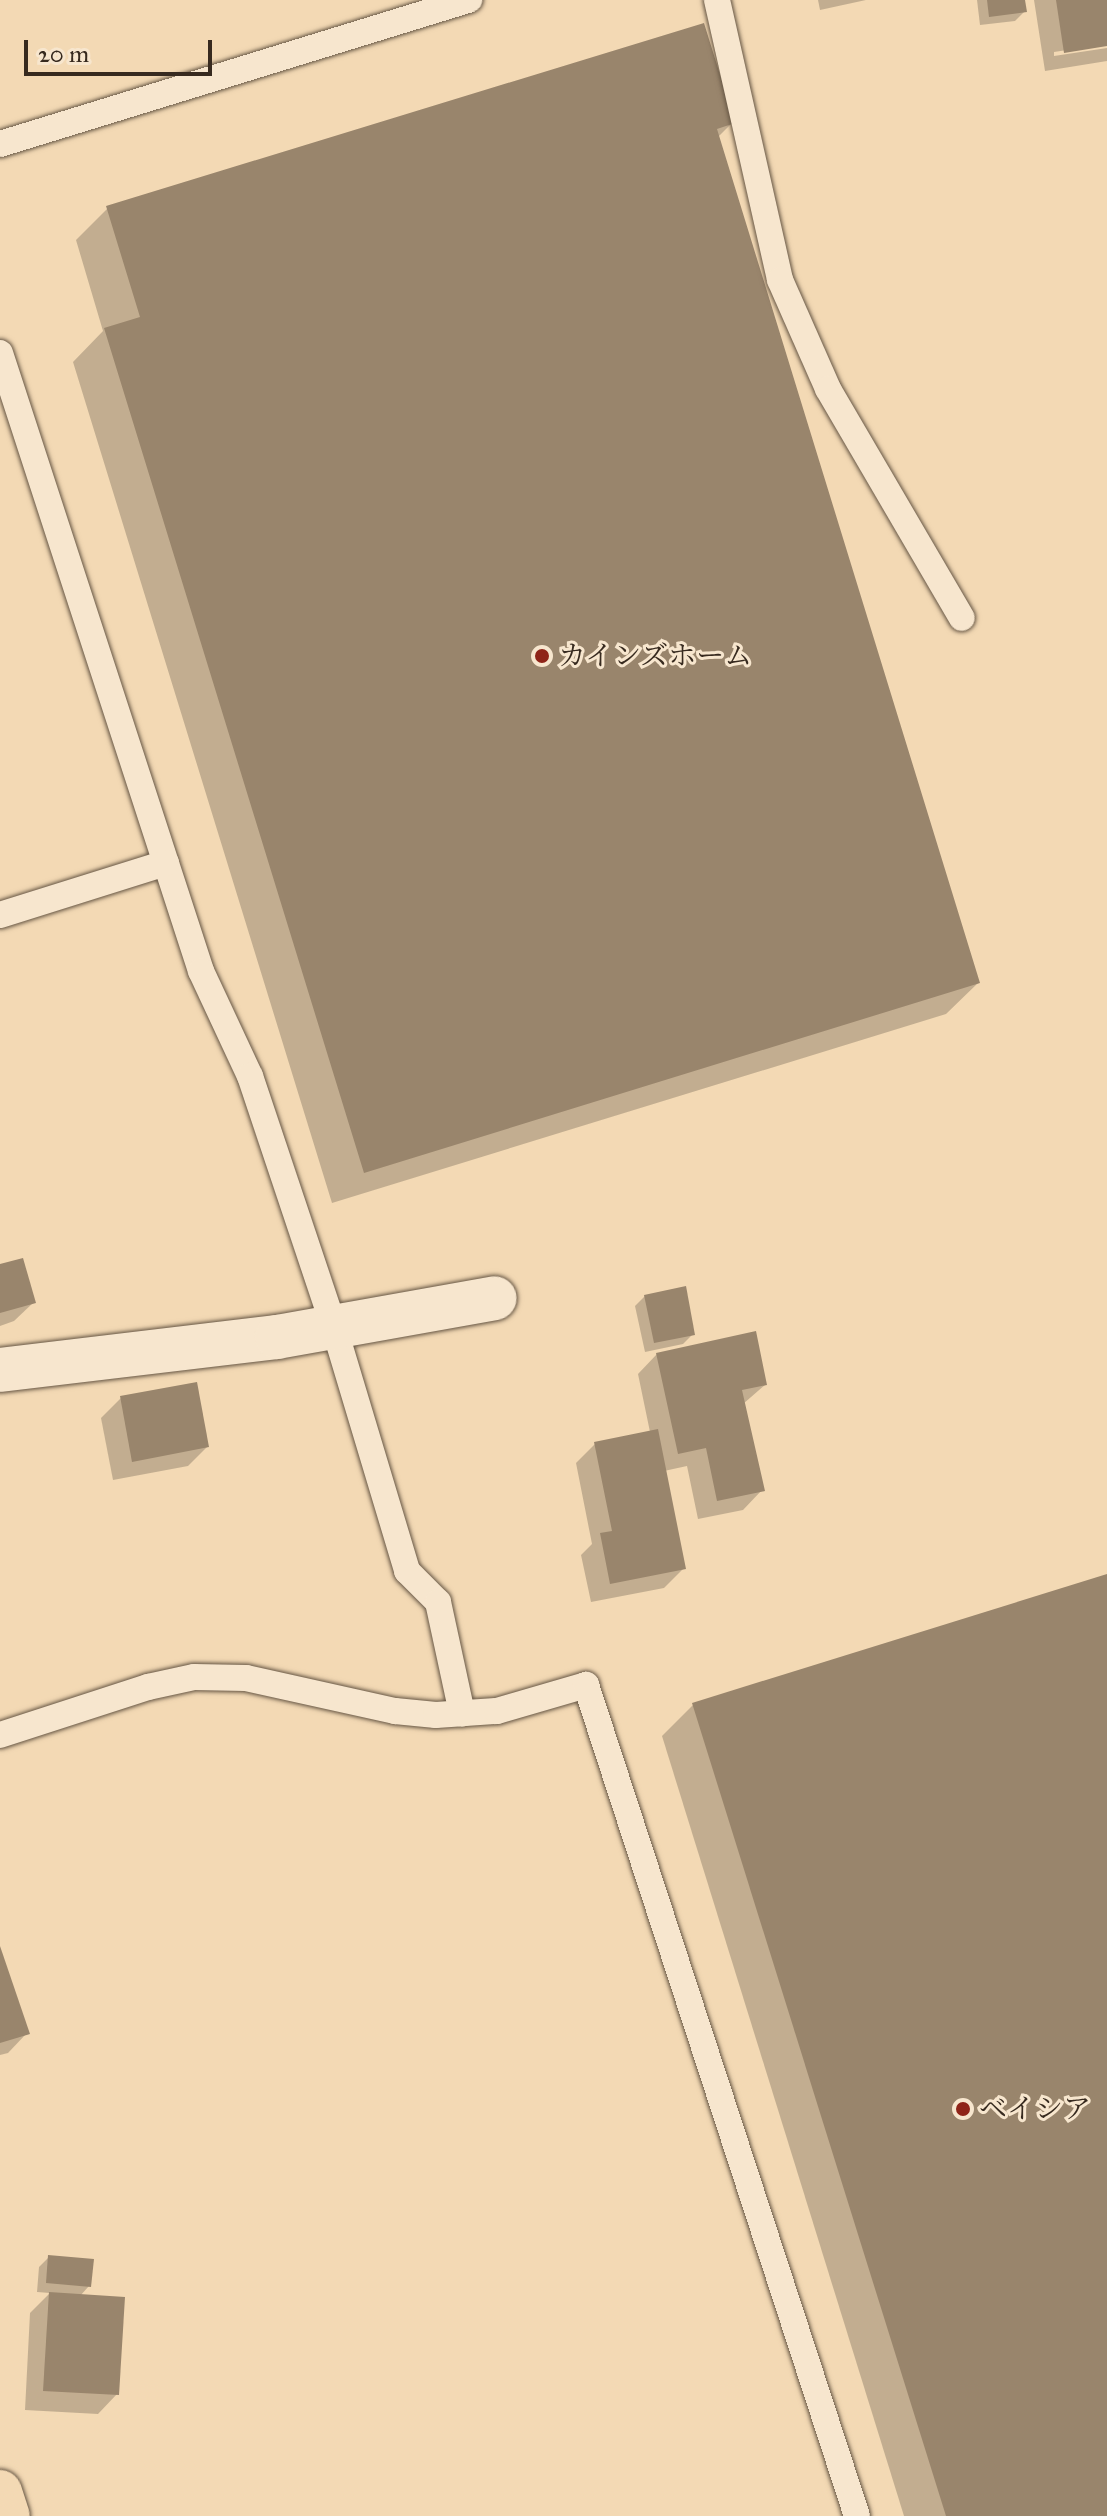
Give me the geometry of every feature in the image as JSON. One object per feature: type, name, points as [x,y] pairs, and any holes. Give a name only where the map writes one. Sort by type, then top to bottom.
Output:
[{"type":"highway","points":[[0,2492],[8,2516]]},
{"type":"street","points":[[0,1370],[334,1327],[495,1298]]},
{"type":"lane","points":[[0,144],[469,0]]},
{"type":"lane","points":[[717,0],[780,280],[828,389],[962,618]]},
{"type":"lane","points":[[0,353],[201,971],[250,1076],[334,1327],[407,1571],[438,1602],[462,1713]]},
{"type":"lane","points":[[0,915],[166,863]]},
{"type":"lane","points":[[0,1735],[148,1687],[194,1677],[246,1678],[395,1711],[462,1713],[497,1711],[586,1685],[857,2516]]},
{"type":"building","points":[[987,0],[1025,0],[1027,12],[989,17]]},
{"type":"building","points":[[1056,0],[1107,0],[1107,46],[1064,53]]},
{"type":"building","name":"カインズホーム","points":[[704,23],[735,123],[717,129],[980,983],[364,1173],[104,328],[140,317],[106,206]]},
{"type":"building","points":[[23,1258],[36,1303],[0,1313],[0,1264]]},
{"type":"building","points":[[686,1286],[695,1335],[654,1343],[644,1295]]},
{"type":"building","points":[[756,1331],[767,1385],[742,1390],[765,1491],[717,1501],[706,1448],[678,1454],[656,1353]]},
{"type":"building","points":[[197,1382],[209,1447],[132,1462],[120,1396]]},
{"type":"building","points":[[658,1429],[686,1569],[610,1584],[600,1533],[612,1531],[594,1442]]},
{"type":"building","name":"ベイシア","points":[[1107,1574],[1107,2516],[946,2516],[692,1703]]},
{"type":"building","points":[[0,1946],[30,2034],[0,2043]]},
{"type":"building","points":[[48,2255],[94,2259],[91,2287],[46,2283]]},
{"type":"building","points":[[49,2292],[125,2297],[119,2395],[43,2391]]},
{"type":"place","name":"カインズホーム","points":[[542,656]]},
{"type":"place","name":"ベイシア","points":[[963,2109]]}]
